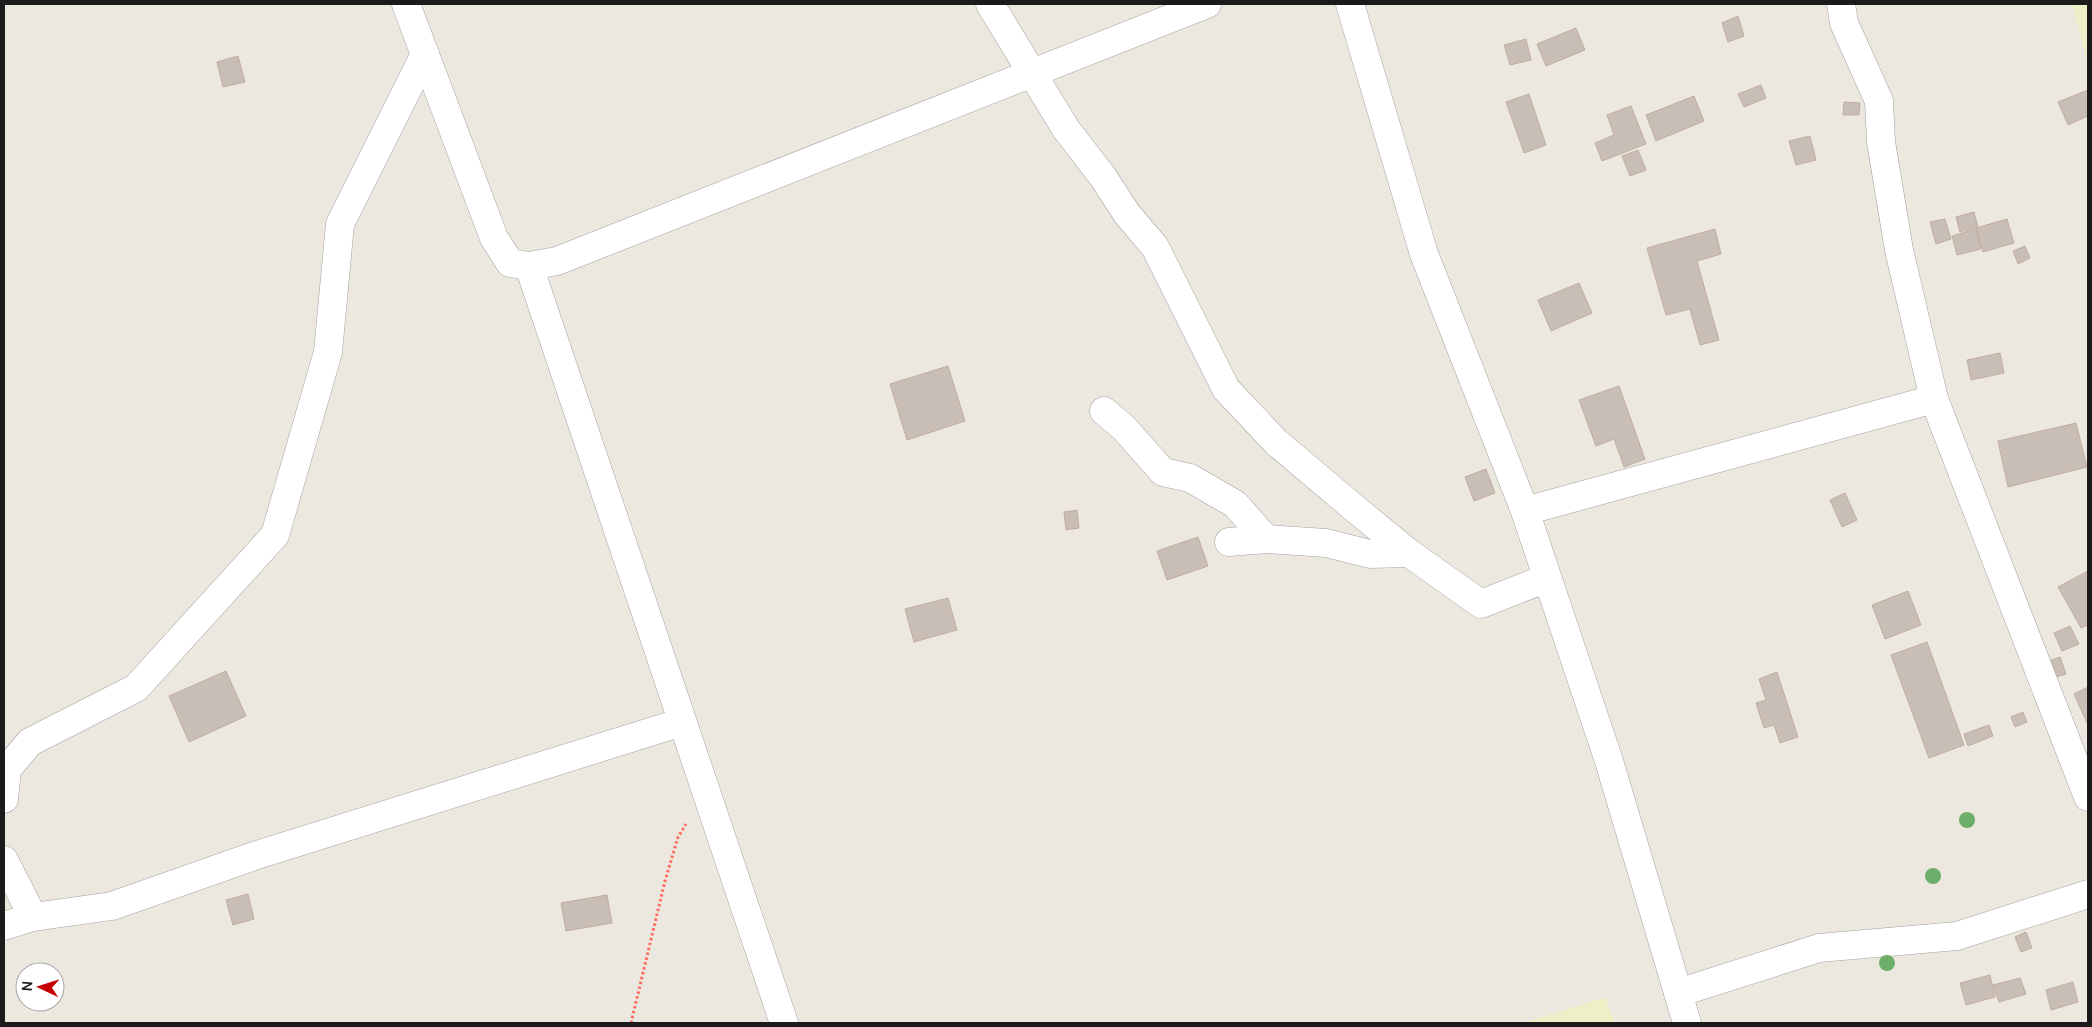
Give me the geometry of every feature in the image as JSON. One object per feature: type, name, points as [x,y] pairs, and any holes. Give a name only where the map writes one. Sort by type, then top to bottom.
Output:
[{"type":"street","points":[[406,4],[494,238],[510,263],[528,266],[557,261],[1207,4]]},
{"type":"street","points":[[990,4],[1066,129],[1103,177],[1127,214],[1155,247],[1226,389],[1276,442],[1409,553],[1481,604],[1547,578]]},
{"type":"street","points":[[1350,4],[1424,254],[1524,511],[1547,578],[1609,761],[1687,1023]]},
{"type":"street","points":[[1841,4],[1844,23],[1879,102],[1881,142],[1899,250],[1934,399],[2088,797]]},
{"type":"street","points":[[4,799],[7,769],[30,742],[136,688],[275,535],[328,352],[340,224],[425,54]]},
{"type":"street","points":[[528,266],[784,1023]]},
{"type":"street","points":[[1524,511],[1934,399]]},
{"type":"street","points":[[1104,411],[1124,428],[1163,472],[1190,478],[1235,504],[1266,539]]},
{"type":"street","points":[[1229,542],[1266,539],[1326,543],[1370,554],[1409,553]]},
{"type":"street","points":[[4,926],[32,918],[112,906],[254,856],[682,722]]},
{"type":"street","points":[[4,860],[32,918]]},
{"type":"street","points":[[1678,993],[1819,948],[1957,936],[2088,894]]},
{"type":"path","points":[[631,1023],[665,881],[678,836],[706,790]]},
{"type":"green space","points":[[2072,4],[2088,4],[2088,63]]},
{"type":"green space","points":[[1605,997],[1615,1023],[1524,1023]]},
{"type":"building","points":[[1738,16],[1744,36],[1728,42],[1722,23]]},
{"type":"building","points":[[1576,28],[1585,50],[1546,66],[1537,44]]},
{"type":"building","points":[[1526,39],[1531,60],[1510,65],[1504,45]]},
{"type":"building","points":[[238,56],[245,82],[223,87],[217,62]]},
{"type":"building","points":[[1761,85],[1766,98],[1744,107],[1738,94]]},
{"type":"building","points":[[2088,90],[2088,116],[2068,125],[2058,102]]},
{"type":"building","points":[[1529,94],[1546,145],[1524,153],[1506,102]]},
{"type":"building","points":[[1694,96],[1704,121],[1656,141],[1646,115]]},
{"type":"building","points":[[1844,102],[1860,103],[1859,115],[1843,115]]},
{"type":"building","points":[[1631,106],[1646,144],[1602,161],[1595,143],[1614,135],[1607,115]]},
{"type":"building","points":[[1810,136],[1816,160],[1796,165],[1789,141]]},
{"type":"building","points":[[1638,150],[1646,170],[1630,176],[1622,156]]},
{"type":"building","points":[[1974,212],[1978,227],[1960,232],[1956,217]]},
{"type":"building","points":[[1945,219],[1951,239],[1936,244],[1930,222]]},
{"type":"building","points":[[2007,219],[2014,243],[1983,252],[1976,228]]},
{"type":"building","points":[[1715,229],[1721,254],[1697,261],[1719,340],[1700,345],[1690,309],[1666,315],[1647,248]]},
{"type":"building","points":[[1976,229],[1981,249],[1957,255],[1952,236]]},
{"type":"building","points":[[2025,246],[2030,258],[2018,264],[2013,251]]},
{"type":"building","points":[[1579,283],[1592,313],[1551,331],[1538,300]]},
{"type":"building","points":[[2000,353],[2004,373],[1971,380],[1967,360]]},
{"type":"building","points":[[948,366],[965,421],[907,440],[890,384]]},
{"type":"building","points":[[1619,386],[1645,459],[1624,467],[1614,439],[1596,446],[1579,400]]},
{"type":"building","points":[[2076,423],[2087,467],[2008,487],[1998,441]]},
{"type":"building","points":[[1486,469],[1495,493],[1474,501],[1465,477]]},
{"type":"building","points":[[1845,493],[1857,520],[1842,527],[1830,500]]},
{"type":"building","points":[[1077,510],[1079,528],[1066,530],[1064,512]]},
{"type":"building","points":[[1198,537],[1208,566],[1167,580],[1157,551]]},
{"type":"building","points":[[2088,571],[2088,625],[2081,628],[2058,587]]},
{"type":"building","points":[[1908,591],[1921,625],[1885,639],[1872,605]]},
{"type":"building","points":[[948,598],[957,630],[914,642],[905,609]]},
{"type":"building","points":[[2070,626],[2079,644],[2062,651],[2054,633]]},
{"type":"building","points":[[1927,642],[1964,745],[1929,758],[1891,655]]},
{"type":"building","points":[[2060,657],[2066,674],[2052,678],[2046,662]]},
{"type":"building","points":[[226,671],[246,716],[189,742],[169,696]]},
{"type":"building","points":[[1777,672],[1798,737],[1780,743],[1774,725],[1764,728],[1756,703],[1766,700],[1759,679]]},
{"type":"building","points":[[2088,687],[2088,725],[2074,694]]},
{"type":"building","points":[[2023,712],[2027,722],[2015,727],[2011,717]]},
{"type":"building","points":[[1989,725],[1993,736],[1968,746],[1964,734]]},
{"type":"building","points":[[248,894],[254,919],[233,925],[226,900]]},
{"type":"building","points":[[607,895],[612,923],[566,931],[561,903]]},
{"type":"building","points":[[2026,932],[2032,948],[2021,952],[2015,937]]},
{"type":"building","points":[[1990,975],[1995,997],[1966,1005],[1960,983]]},
{"type":"building","points":[[2020,978],[2026,994],[1999,1002],[1993,985]]},
{"type":"building","points":[[2073,982],[2078,1002],[2051,1010],[2046,990]]}]
